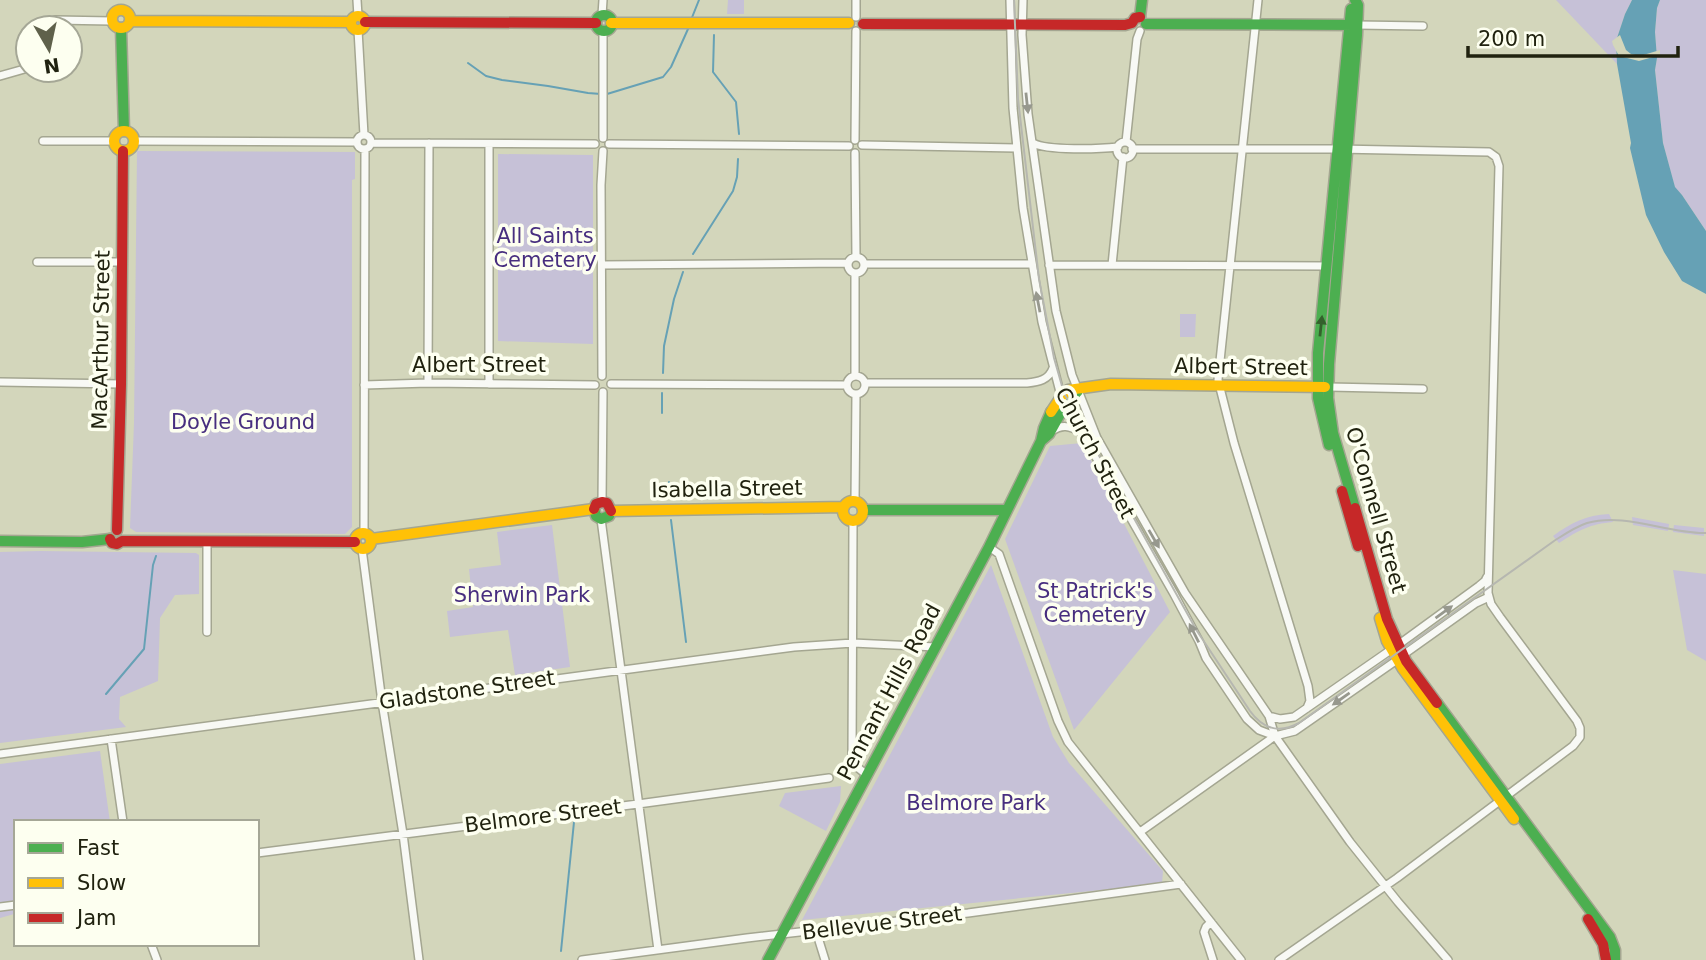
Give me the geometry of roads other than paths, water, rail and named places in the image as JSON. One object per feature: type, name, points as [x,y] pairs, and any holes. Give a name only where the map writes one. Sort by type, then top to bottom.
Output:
[{"type":"street","points":[[357,0],[364,135]]},
{"type":"street","points":[[603,0],[603,138]]},
{"type":"street","points":[[856,0],[851,151],[855,153],[856,256]]},
{"type":"street","name":"Church Street","points":[[1010,0],[1027,99],[1056,311],[1071,372],[1097,438],[1185,593],[1269,716],[1275,736],[1333,820],[1448,960]]},
{"type":"street","name":"Church Street","points":[[1023,0],[1016,25],[1016,148],[1042,322],[1063,401],[1174,594],[1206,658],[1247,719],[1259,730],[1275,736]]},
{"type":"street","points":[[1126,142],[1142,0]]},
{"type":"street","points":[[1258,0],[1218,377],[1234,443],[1308,686],[1311,701],[1307,708]]},
{"type":"street","name":"O'Connell Street","points":[[1354,0],[1351,4],[1353,25],[1342,149],[1329,364],[1319,404],[1327,438],[1384,631],[1400,658],[1503,798],[1610,937],[1615,950],[1615,960]]},
{"type":"street","points":[[112,21],[121,5],[130,21]]},
{"type":"street","points":[[84,21],[112,21]]},
{"type":"street","points":[[112,21],[115,26],[121,28],[127,26],[130,21]]},
{"type":"street","points":[[130,21],[1423,26]]},
{"type":"street","points":[[121,28],[124,131]]},
{"type":"street","points":[[124,131],[130,133],[134,141],[129,149],[123,151],[116,147],[114,141],[117,134],[124,131]]},
{"type":"street","points":[[365,149],[359,147],[359,136],[370,137],[372,143]]},
{"type":"street","points":[[595,144],[599,138],[603,138]]},
{"type":"street","points":[[603,138],[609,144]]},
{"type":"street","points":[[43,141],[114,141]]},
{"type":"street","points":[[134,141],[357,142]]},
{"type":"street","points":[[609,144],[860,142],[862,145],[1016,148]]},
{"type":"street","points":[[1033,143],[1059,148],[1118,147],[1126,142]]},
{"type":"street","points":[[1123,158],[1130,156],[1132,149],[1126,142]]},
{"type":"street","points":[[365,149],[372,143],[595,144]]},
{"type":"street","points":[[428,383],[429,143]]},
{"type":"street","points":[[489,144],[489,384]]},
{"type":"street","points":[[595,144],[603,151]]},
{"type":"street","points":[[602,376],[601,173],[603,151],[609,144]]},
{"type":"street","points":[[855,153],[862,145]]},
{"type":"street","points":[[1118,147],[1117,152],[1123,158]]},
{"type":"street","points":[[365,149],[364,385],[367,536]]},
{"type":"street","points":[[1132,149],[1489,152],[1496,157],[1499,166],[1489,597],[1491,604],[1577,721],[1580,737],[1573,746],[1385,886],[1279,960]]},
{"type":"street","name":"O'Connell Street","points":[[1323,387],[1318,353],[1342,149]]},
{"type":"street","name":"MacArthur Street","points":[[113,535],[121,384],[123,151]]},
{"type":"street","points":[[1112,265],[1123,158]]},
{"type":"street","points":[[856,256],[862,259],[864,264],[862,270],[855,273],[849,270],[847,264],[849,259],[856,256]]},
{"type":"street","points":[[37,262],[122,262]]},
{"type":"street","points":[[602,265],[847,264]]},
{"type":"street","points":[[864,264],[1032,264]]},
{"type":"street","points":[[1049,265],[1327,266]]},
{"type":"street","points":[[855,273],[855,376]]},
{"type":"street","points":[[865,383],[1034,383],[1045,379],[1053,368]]},
{"type":"street","points":[[602,376],[610,379],[611,384],[610,389],[603,393]]},
{"type":"street","points":[[602,376],[595,385],[603,393]]},
{"type":"street","points":[[855,376],[862,377],[865,383],[862,391],[856,394],[849,391],[847,385],[848,380],[855,376]]},
{"type":"street","points":[[0,382],[121,384]]},
{"type":"street","points":[[611,384],[847,385]]},
{"type":"street","name":"Albert Street","points":[[1078,391],[1091,386],[1111,384],[1423,389]]},
{"type":"street","name":"Albert Street","points":[[364,385],[595,385]]},
{"type":"street","name":"Pennant Hills Road","points":[[768,960],[989,547],[1045,437],[1042,431],[1063,401],[1078,391]]},
{"type":"street","points":[[603,393],[598,505],[594,514],[601,519],[658,950]]},
{"type":"street","points":[[855,501],[856,394]]},
{"type":"street","points":[[1045,437],[1058,427],[1064,426],[1072,427],[1083,435]]},
{"type":"street","points":[[855,501],[844,507],[844,515],[851,521],[853,538],[852,756],[857,766],[867,775]]},
{"type":"street","points":[[855,501],[863,510]]},
{"type":"street","points":[[419,960],[403,834],[357,536],[607,503],[611,511],[609,516],[601,519]]},
{"type":"street","name":"Isabella Street","points":[[611,511],[844,507]]},
{"type":"street","points":[[863,510],[1007,510]]},
{"type":"street","points":[[851,521],[859,519],[863,510]]},
{"type":"street","points":[[0,541],[82,542],[113,535],[114,544],[122,541],[359,546]]},
{"type":"street","points":[[207,542],[207,632]]},
{"type":"street","points":[[989,547],[999,554],[1062,731],[1241,960]]},
{"type":"street","points":[[1269,716],[1292,718],[1484,583],[1488,576]]},
{"type":"street","points":[[1140,832],[1275,736],[1295,731],[1476,603],[1489,597]]},
{"type":"street","name":"Gladstone Street","points":[[0,754],[794,647],[853,643],[936,647]]},
{"type":"street","points":[[1308,686],[1319,694],[1327,695]]},
{"type":"street","points":[[1275,736],[1284,719]]},
{"type":"street","points":[[111,739],[123,820]]},
{"type":"street","name":"Belmore Street","points":[[259,853],[829,778]]},
{"type":"street","name":"O'Connell Street","points":[[1503,798],[1595,930],[1603,944],[1606,960]]},
{"type":"street","name":"Bellevue Street","points":[[582,960],[620,958],[658,950],[968,913],[1181,884]]},
{"type":"street","points":[[1211,922],[1204,932],[1213,960]]},
{"type":"street","points":[[816,931],[825,960]]},
{"type":"water","points":[[1632,0],[1660,0],[1655,32],[1655,70],[1663,143],[1675,187],[1706,231],[1706,294],[1682,281],[1646,215],[1630,148],[1617,64],[1616,41]]},
{"type":"waterway","points":[[691,20],[699,0]]},
{"type":"waterway","points":[[607,94],[663,77],[671,67],[688,29]]},
{"type":"waterway","points":[[714,35],[713,72],[736,102],[739,134]]},
{"type":"waterway","points":[[468,63],[486,76],[502,80],[601,94]]},
{"type":"waterway","points":[[693,254],[733,191],[738,159]]},
{"type":"waterway","points":[[663,373],[664,346],[683,272]]},
{"type":"waterway","points":[[662,393],[662,413]]},
{"type":"waterway","points":[[669,482],[670,495]]},
{"type":"waterway","points":[[671,520],[686,642]]},
{"type":"waterway","points":[[106,694],[144,649],[156,556]]},
{"type":"waterway","points":[[561,951],[574,822]]},
{"type":"tram line","points":[[1014,0],[1018,99],[1039,279],[1054,358],[1064,393],[1197,631],[1260,722],[1278,729],[1299,723],[1554,541],[1587,523],[1617,520],[1706,533]]},
{"type":"park label","name":"All Saints Cemetery","points":[[545,248]]},
{"type":"park label","name":"Doyle Ground","points":[[243,422]]},
{"type":"park label","name":"Sherwin Park","points":[[522,595]]},
{"type":"park label","name":"St Patrick's Cemetery","points":[[1095,603]]},
{"type":"park label","name":"Belmore Park","points":[[976,803]]}]
